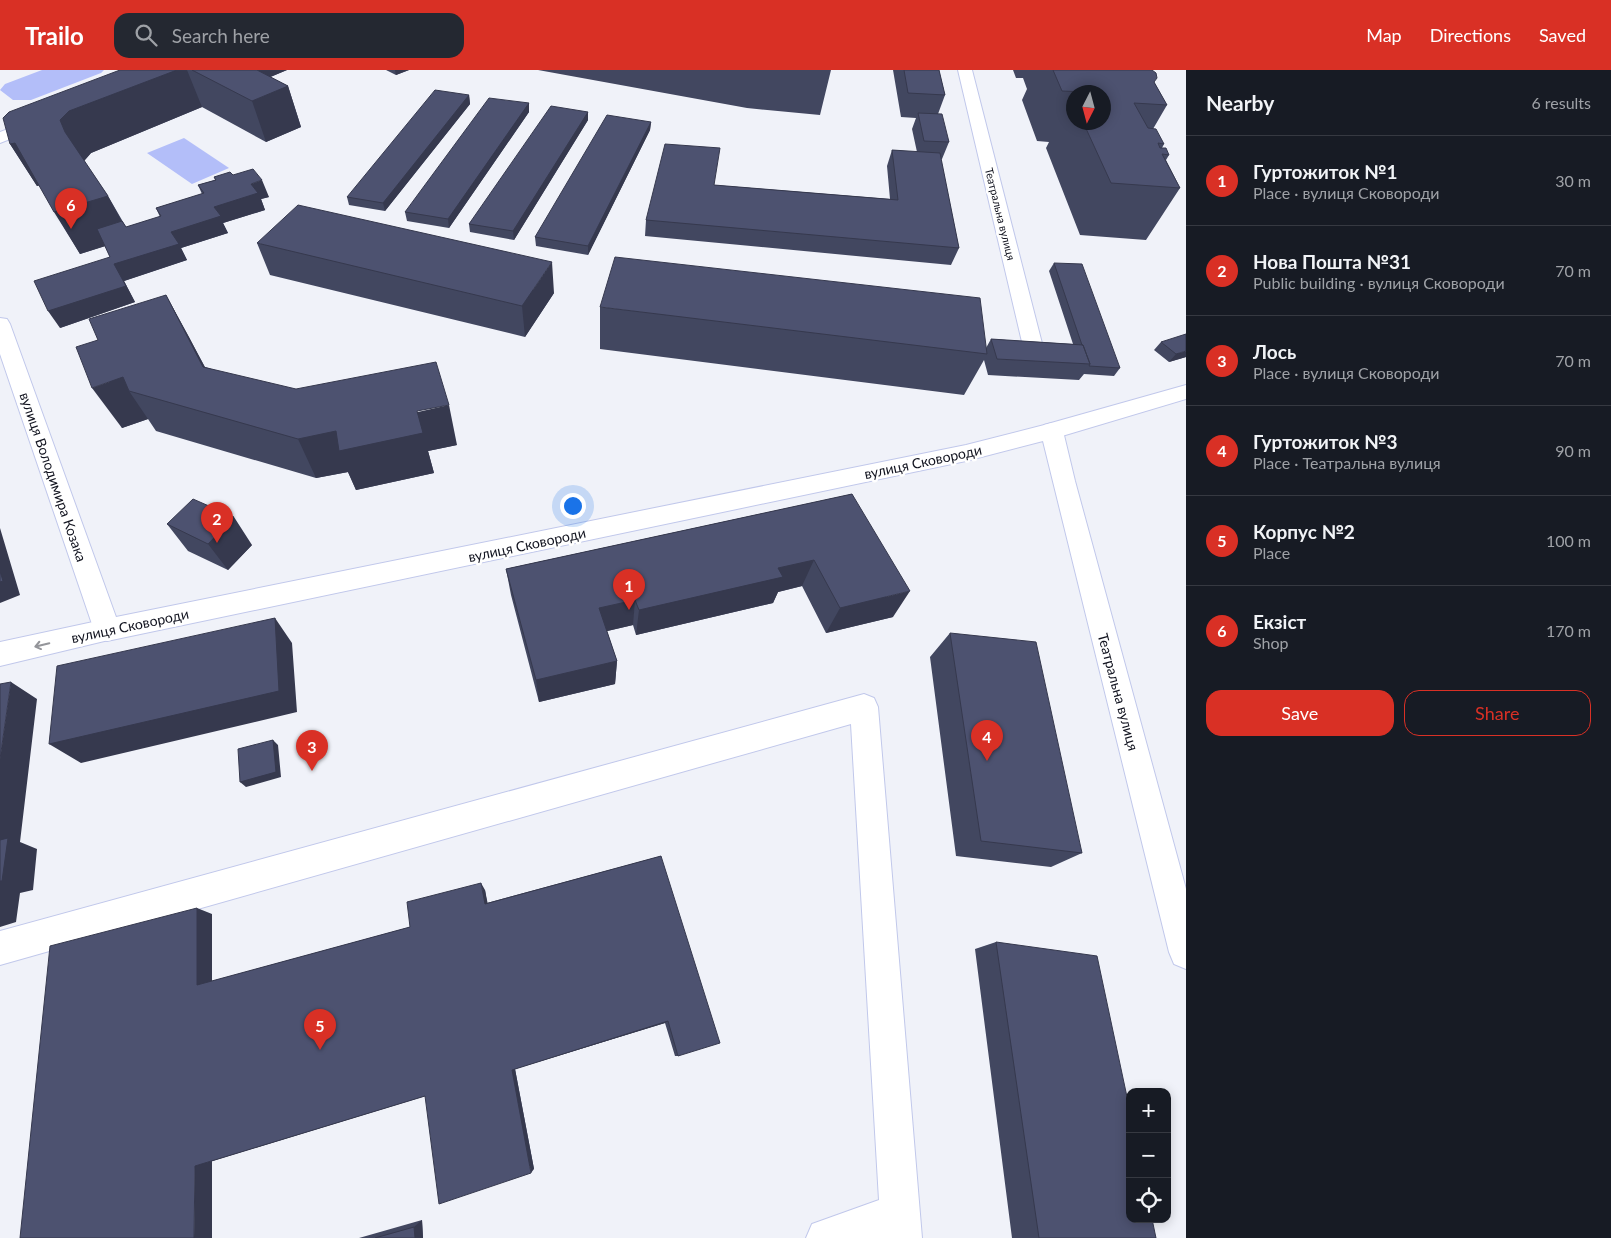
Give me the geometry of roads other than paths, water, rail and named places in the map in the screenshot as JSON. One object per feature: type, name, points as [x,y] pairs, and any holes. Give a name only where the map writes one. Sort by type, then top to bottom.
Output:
[{"type":"main road","name":"Театральна вулиця","points":[[965,70],[1036,359]]},
{"type":"main road","points":[[0,138],[54,117]]},
{"type":"main road","name":"вулиця Володимира Козака","points":[[0,324],[107,630]]},
{"type":"main road","name":"вулиця Сковороди","points":[[0,654],[107,630],[957,455],[1052,431],[1186,392]]},
{"type":"main road","name":"Театральна вулиця","points":[[1052,431],[1186,952]]},
{"type":"main road","points":[[0,948],[864,707],[901,1225],[826,1238]]},
{"type":"place","name":"Екзіст","points":[[71,229]]},
{"type":"place","name":"Нова Пошта №31","points":[[217,543]]},
{"type":"place","name":"Гуртожиток №1","points":[[629,610]]},
{"type":"place","name":"Гуртожиток №3","points":[[987,761]]},
{"type":"place","name":"Лось","points":[[312,771]]},
{"type":"place","name":"Корпус №2","points":[[320,1050]]}]
